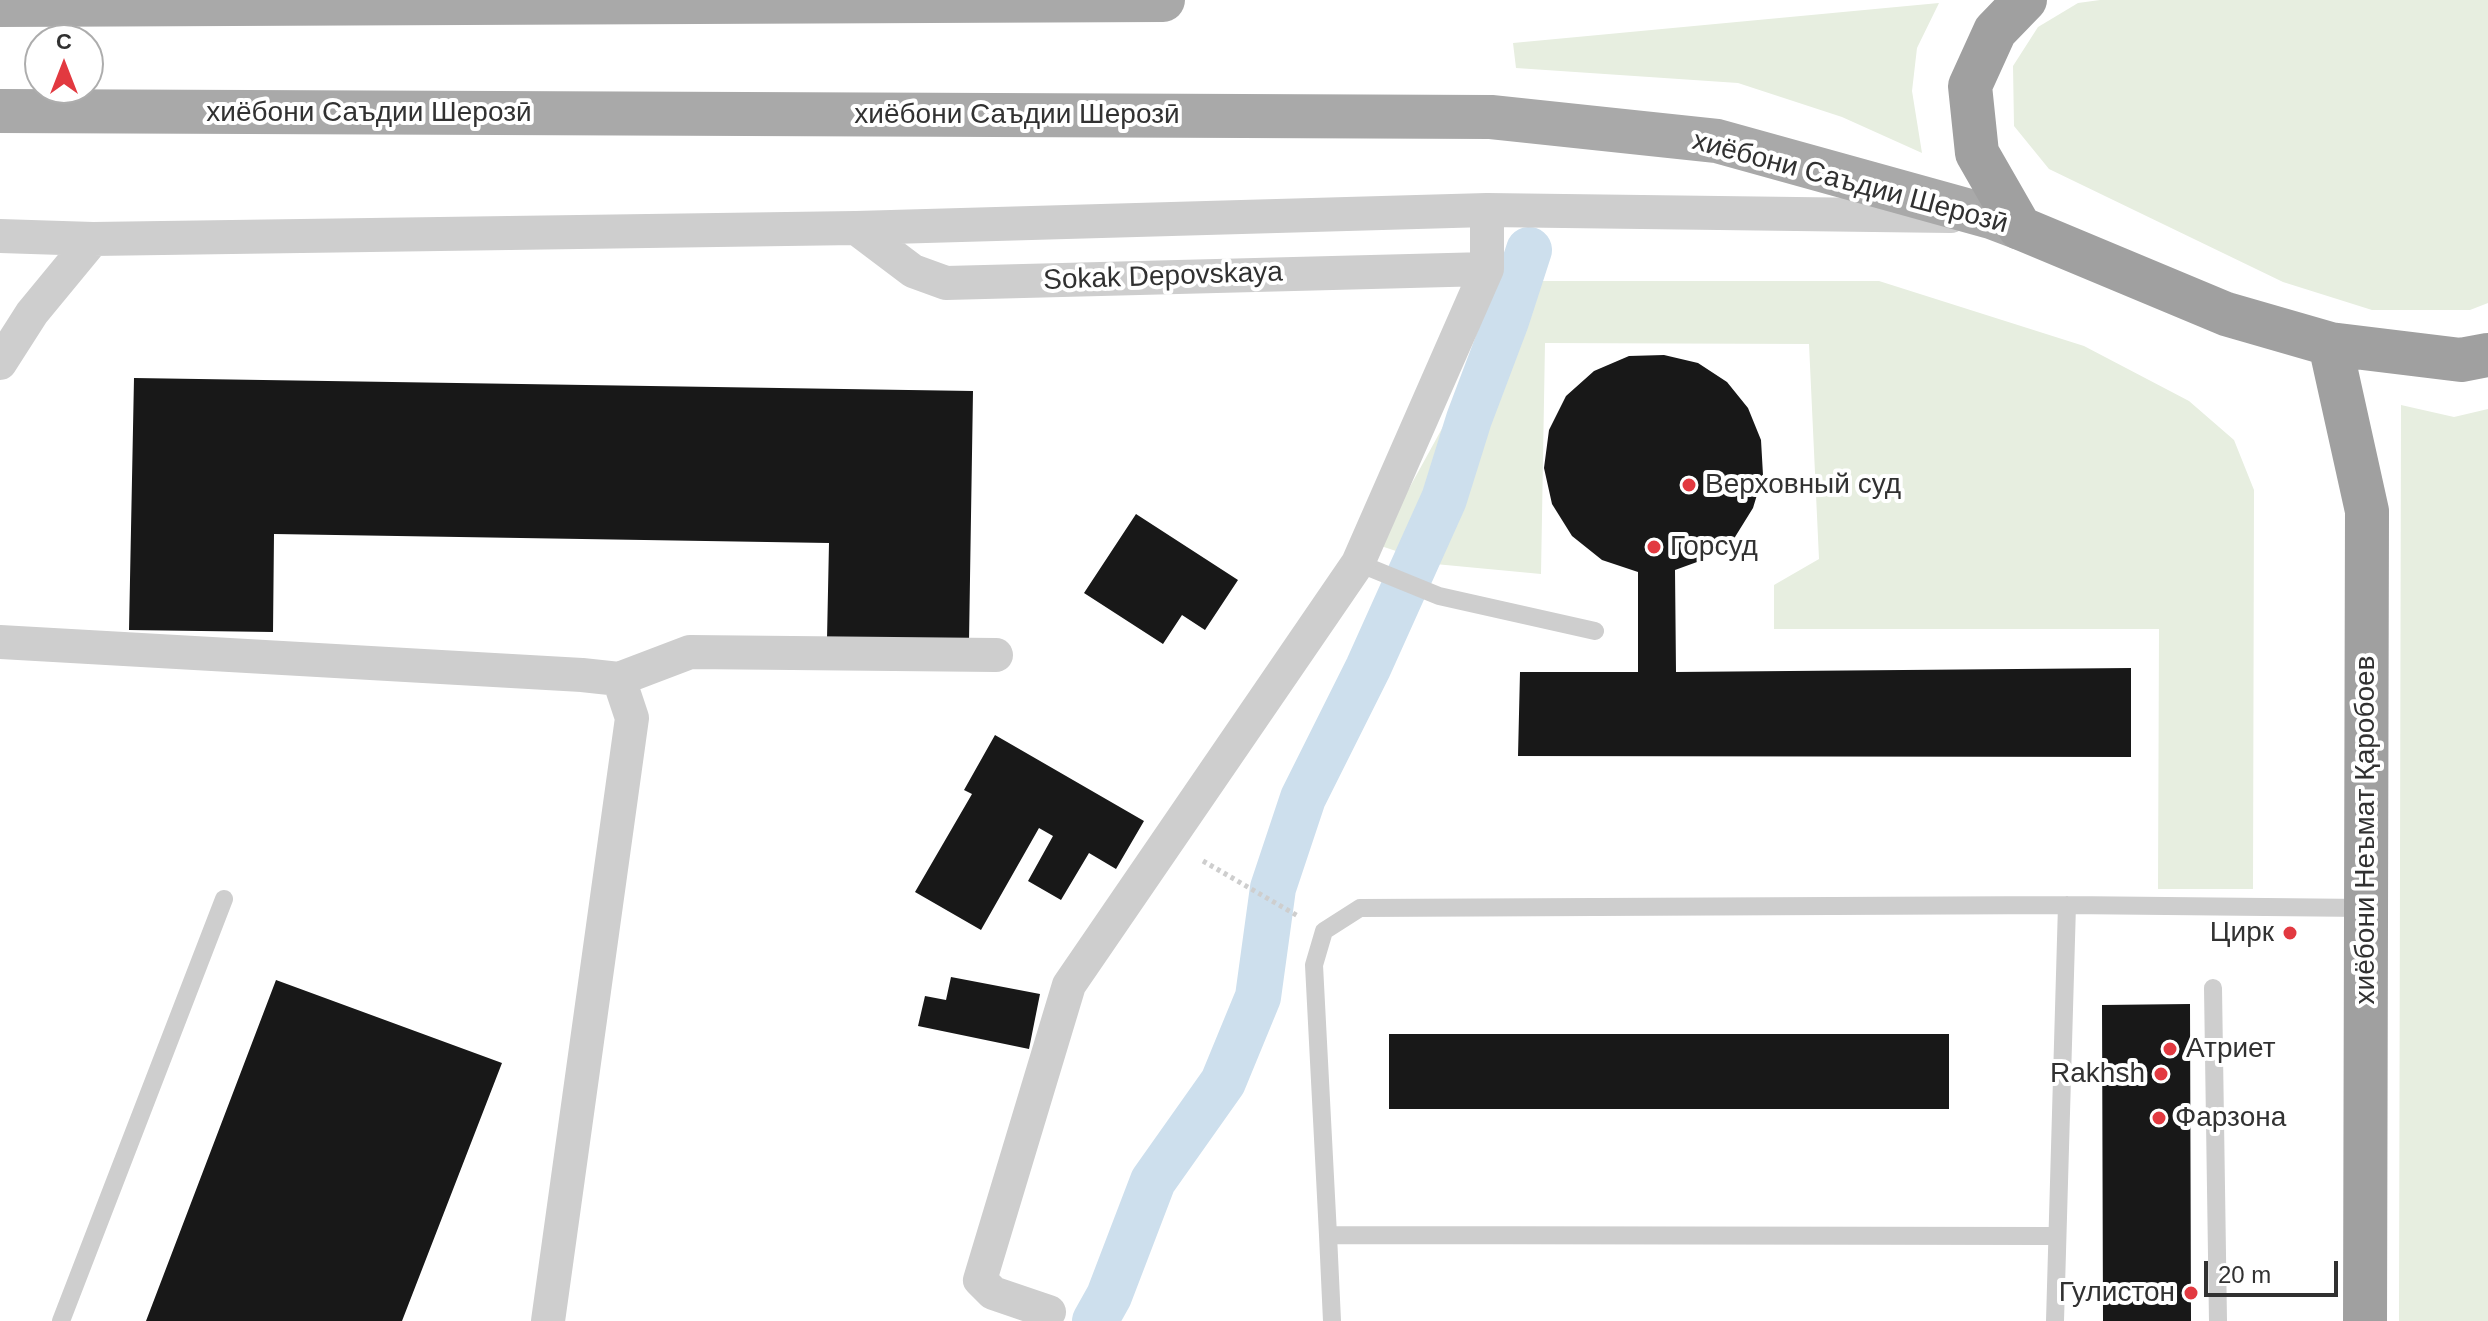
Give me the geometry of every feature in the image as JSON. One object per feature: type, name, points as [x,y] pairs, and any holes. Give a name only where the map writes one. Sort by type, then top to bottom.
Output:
[{"type":"highway","name":"хиёбони Саъдии Шерозӣ","points":[[2025,0],[1995,31],[1970,86],[1977,153],[2005,222],[2226,314],[2330,344],[2461,360],[2488,355]]},
{"type":"highway","name":"хиёбони Неъмат Қаробоев","points":[[2330,344],[2367,511],[2365,1321]]},
{"type":"main road","points":[[0,5],[1163,0]]},
{"type":"main road","name":"хиёбони Саъдии Шерозӣ","points":[[0,111],[1491,117],[1717,141],[2005,222]]},
{"type":"street","points":[[1049,1312],[993,1293],[980,1280],[1069,985],[1358,563],[1487,269],[1487,210]]},
{"type":"street","points":[[0,236],[93,239],[856,228],[1487,210],[2005,222]]},
{"type":"street","name":"Sokak Depovskaya","points":[[856,228],[913,271],[946,283],[1487,269]]},
{"type":"street","points":[[0,363],[32,313],[93,239]]},
{"type":"street","points":[[0,642],[619,679],[690,652],[996,655]]},
{"type":"street","points":[[548,1321],[632,718],[619,679]]},
{"type":"lane","points":[[1358,563],[1439,596],[1595,631]]},
{"type":"lane","points":[[61,1321],[224,899]]},
{"type":"lane","points":[[1332,1321],[1314,965],[1324,931],[1360,908],[2067,905],[2365,908]]},
{"type":"lane","points":[[2055,1321],[2067,905]]},
{"type":"lane","points":[[2213,988],[2218,1321]]},
{"type":"lane","points":[[1328,1235],[2056,1236]]},
{"type":"path","points":[[1204,862],[1277,905]]},
{"type":"shaded area","points":[[2100,0],[2488,0],[2488,303],[2470,310],[2372,310],[2283,282],[2049,169],[2014,126],[2013,66],[2038,27],[2078,3]]},
{"type":"shaded area","points":[[1939,3],[1917,48],[1912,91],[1922,153],[1842,117],[1738,83],[1516,68],[1513,43]]},
{"type":"shaded area","points":[[1523,281],[1879,281],[2084,346],[2189,401],[2234,440],[2254,490],[2253,889],[2158,889],[2159,629],[1774,629],[1774,585],[1819,559],[1809,344],[1545,343],[1541,574],[1435,564],[1378,545]]},
{"type":"shaded area","points":[[2401,405],[2454,417],[2488,409],[2488,1321],[2399,1321]]},
{"type":"building","name":"Горсуд","points":[[1664,355],[1698,363],[1727,382],[1748,408],[1761,440],[1763,475],[1753,508],[1735,537],[1708,558],[1675,570],[1676,672],[2131,668],[2131,757],[1518,756],[1520,672],[1638,672],[1638,572],[1602,560],[1572,536],[1552,504],[1544,468],[1549,430],[1566,396],[1594,371],[1629,356]]},
{"type":"building","points":[[134,378],[973,391],[969,641],[827,639],[829,543],[274,534],[273,632],[129,630]]},
{"type":"building","points":[[1136,514],[1238,580],[1205,630],[1182,615],[1163,644],[1084,593]]},
{"type":"building","points":[[995,735],[1144,821],[1116,869],[1089,853],[1061,900],[1028,881],[1053,836],[1039,828],[981,930],[915,892],[972,794],[964,790]]},
{"type":"building","points":[[951,977],[1040,994],[1029,1049],[918,1026],[925,996],[946,1000]]},
{"type":"building","points":[[276,980],[502,1063],[402,1321],[146,1321]]},
{"type":"building","points":[[2190,1004],[2191,1321],[2103,1321],[2102,1005]]},
{"type":"building","points":[[1389,1034],[1949,1034],[1949,1109],[1389,1109]]},
{"type":"waterway","points":[[1095,1321],[1109,1296],[1153,1181],[1223,1082],[1258,997],[1273,888],[1303,798],[1368,668],[1444,499],[1529,250]]},
{"type":"place","name":"Верховный суд","points":[[1689,485]]},
{"type":"place","name":"Горсуд","points":[[1654,547]]},
{"type":"place","name":"Цирк","points":[[2290,933]]},
{"type":"place","name":"Атриет","points":[[2170,1049]]},
{"type":"place","name":"Rakhsh","points":[[2161,1074]]},
{"type":"place","name":"Фарзона","points":[[2159,1118]]},
{"type":"place","name":"Гулистон","points":[[2191,1293]]}]
